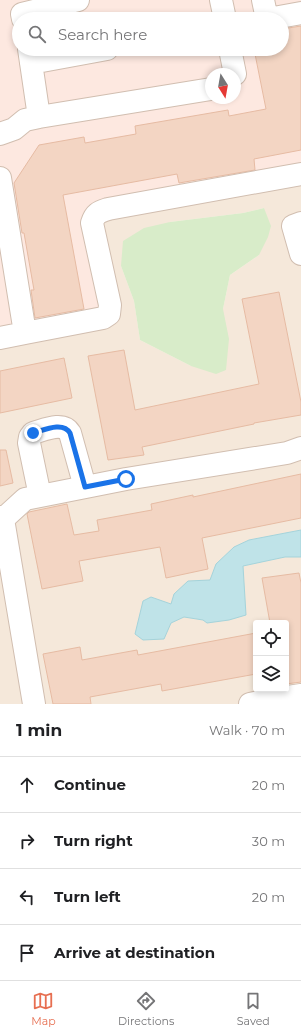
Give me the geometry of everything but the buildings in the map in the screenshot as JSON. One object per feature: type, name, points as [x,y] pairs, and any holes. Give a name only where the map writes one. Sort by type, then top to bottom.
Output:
[{"type":"lane","points":[[20,11],[78,0]]},
{"type":"lane","points":[[221,0],[224,12]]},
{"type":"lane","points":[[263,0],[266,12]]},
{"type":"lane","points":[[289,15],[301,13]]},
{"type":"lane","points":[[30,56],[39,117]]},
{"type":"lane","points":[[231,56],[234,68]]},
{"type":"lane","points":[[0,134],[14,129],[25,120],[205,90]]},
{"type":"lane","points":[[0,338],[103,318],[109,314],[110,305],[92,223],[94,216],[98,212],[301,174]]},
{"type":"lane","points":[[0,178],[25,333]]},
{"type":"lane","points":[[301,223],[293,226],[301,254]]},
{"type":"lane","points":[[40,496],[29,443],[30,437],[33,433],[61,426],[68,429],[70,433],[85,487]]},
{"type":"lane","points":[[34,704],[1,519],[25,499],[126,479],[287,453],[301,448]]},
{"type":"lane","points":[[250,704],[301,695]]},
{"type":"shaded area","points":[[0,0],[301,0],[301,181],[86,212],[108,320],[0,343]]},
{"type":"shaded area","points":[[301,181],[301,530],[249,540],[234,547],[216,564],[210,580],[171,604],[151,597],[171,623],[184,617],[203,620],[243,566],[285,557],[301,557],[301,704],[0,704],[0,343],[86,212]],"holes":[[[264,208],[259,255],[230,275],[223,309],[191,366],[140,340],[134,301],[121,266],[170,222],[243,213]]]},
{"type":"green space","points":[[264,208],[271,226],[268,237],[259,255],[230,275],[223,309],[229,339],[226,370],[216,374],[191,366],[140,340],[134,301],[121,266],[123,241],[144,228],[170,222],[243,213]]},
{"type":"water","points":[[301,530],[301,557],[285,557],[243,566],[246,615],[229,620],[207,623],[203,620],[184,617],[171,623],[164,639],[143,640],[135,634],[143,601],[151,597],[171,604],[174,594],[188,581],[210,580],[216,564],[234,547],[249,540]]},
{"type":"route","points":[[33,433],[61,426],[68,429],[85,487],[126,479]]}]
